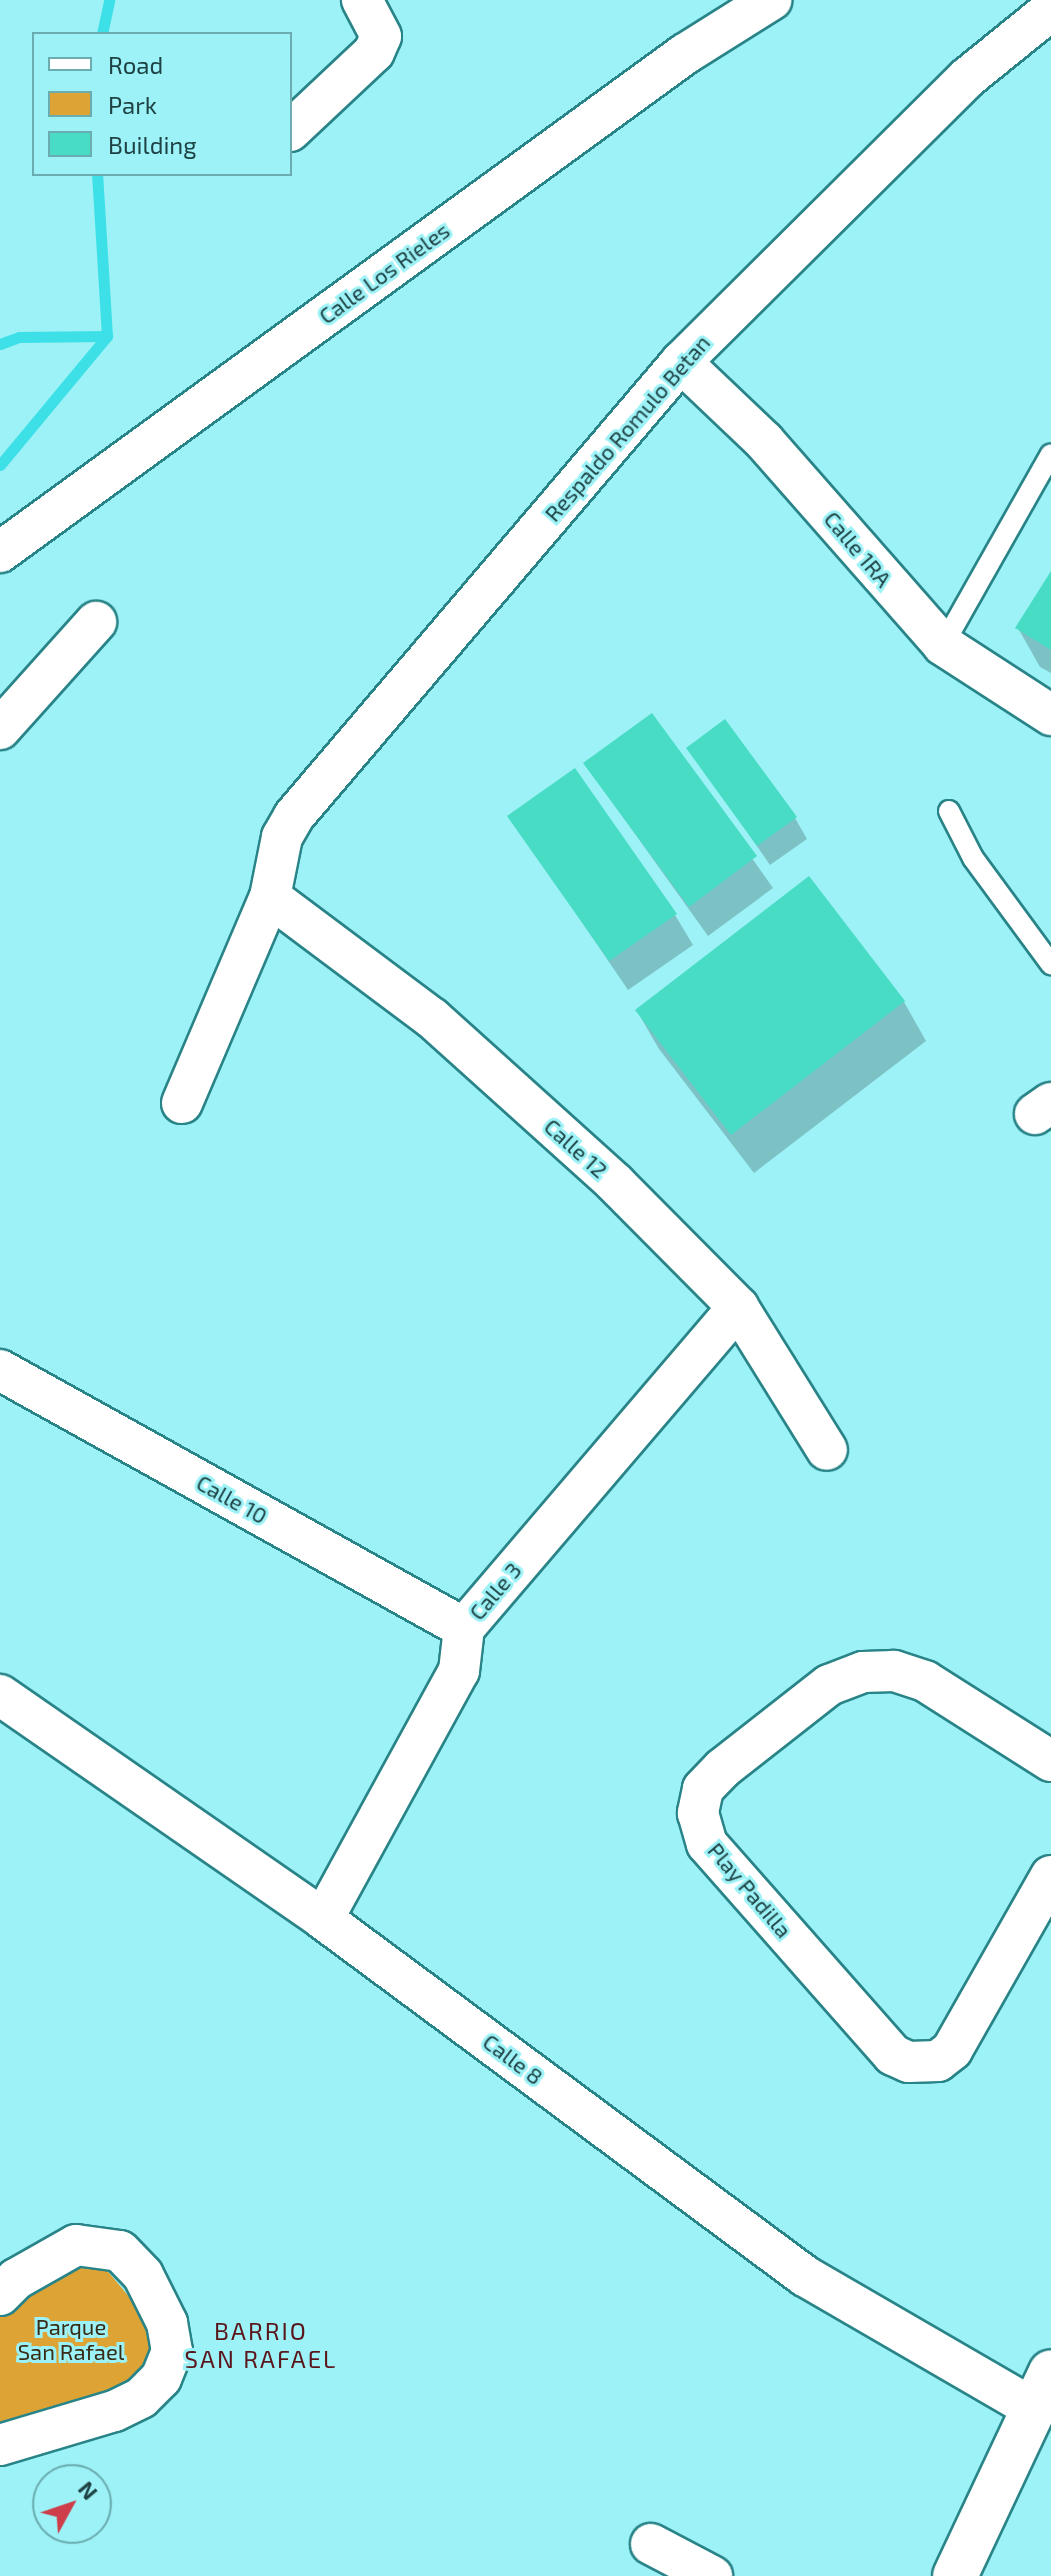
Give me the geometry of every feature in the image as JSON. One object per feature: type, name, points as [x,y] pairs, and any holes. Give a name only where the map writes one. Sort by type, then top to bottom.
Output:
[{"type":"street","points":[[292,129],[374,52],[381,36],[362,0]]},
{"type":"street","name":"Calle Los Rieles","points":[[0,552],[685,54],[771,0]]},
{"type":"street","name":"Respaldo Romulo Betan","points":[[182,1103],[270,897],[282,837],[294,816],[681,362],[967,78],[1051,10]]},
{"type":"street","name":"Calle 1RA","points":[[681,362],[764,441],[943,645],[1051,715]]},
{"type":"street","points":[[0,729],[96,622]]},
{"type":"street","name":"Calle 12","points":[[270,897],[432,1018],[615,1183],[738,1307],[827,1450]]},
{"type":"street","name":"Calle 3","points":[[323,1919],[459,1671],[464,1628],[738,1307]]},
{"type":"street","name":"Calle 10","points":[[0,1370],[464,1628]]},
{"type":"street","name":"Play Padilla","points":[[1051,1761],[925,1681],[894,1671],[863,1672],[829,1685],[723,1768],[703,1789],[698,1813],[707,1844],[893,2055],[909,2062],[938,2061],[952,2050],[1051,1876]]},
{"type":"street","name":"Calle 8","points":[[0,1695],[323,1919],[805,2276],[1042,2390]]},
{"type":"street","points":[[0,2295],[16,2279],[76,2245],[120,2251],[143,2275],[167,2323],[172,2351],[161,2378],[141,2398],[114,2411],[0,2445]]},
{"type":"street","points":[[955,2576],[1042,2390]]},
{"type":"street","points":[[651,2544],[712,2576]]},
{"type":"lane","points":[[943,645],[1051,454]]},
{"type":"lane","points":[[949,811],[973,858],[1051,964]]},
{"type":"green space","name":"Parque San Rafael","points":[[99,2261],[153,2325],[159,2343],[133,2394],[0,2438],[0,2308],[54,2264]]},
{"type":"building","points":[[1051,571],[1051,650],[1015,628]]},
{"type":"building","points":[[652,713],[757,856],[689,907],[583,763]]},
{"type":"building","points":[[725,719],[797,817],[757,846],[686,748]]},
{"type":"building","points":[[575,768],[677,914],[609,961],[507,816]]},
{"type":"building","points":[[809,876],[905,1001],[731,1135],[635,1010]]},
{"type":"waterway","points":[[102,32],[109,0]]},
{"type":"waterway","points":[[0,465],[107,336],[97,176]]},
{"type":"waterway","points":[[0,344],[19,337],[107,336]]},
{"type":"district","name":"BARRIO SAN RAFAEL","points":[[261,2345]]}]
